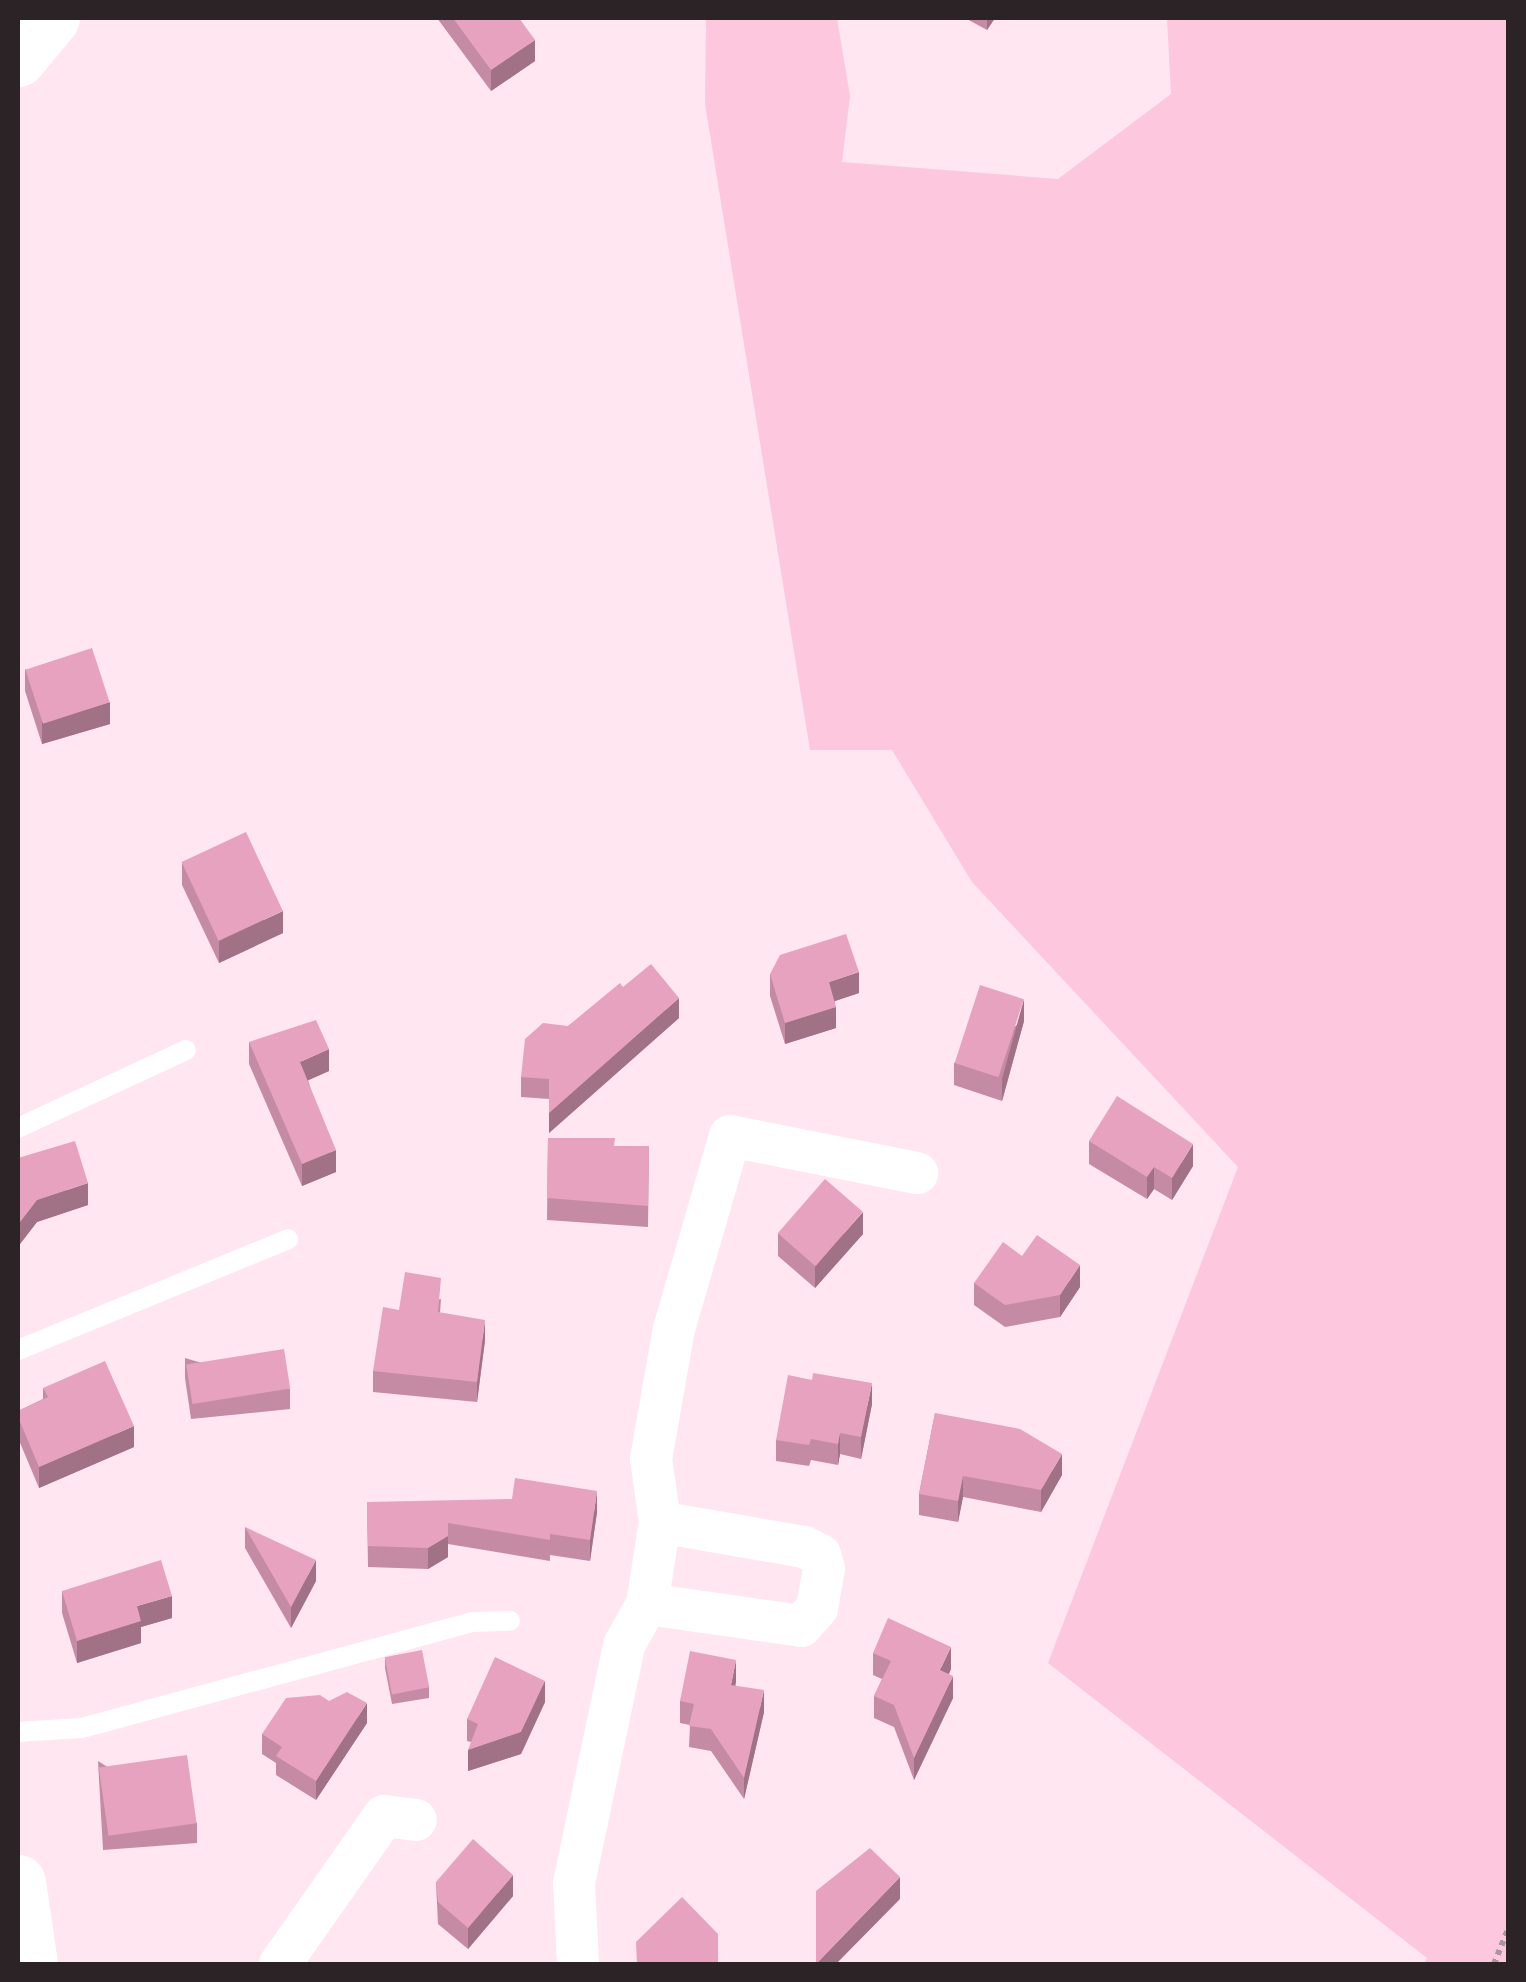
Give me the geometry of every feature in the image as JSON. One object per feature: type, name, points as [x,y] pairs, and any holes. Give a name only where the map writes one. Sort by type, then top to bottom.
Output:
[{"type":"street","points":[[18,59],[52,18]]},
{"type":"street","points":[[578,1964],[574,1883],[624,1645],[647,1604],[660,1522],[651,1459],[674,1329],[730,1136],[917,1173]]},
{"type":"street","points":[[647,1604],[801,1626],[817,1608],[824,1569],[820,1554],[804,1547],[660,1522]]},
{"type":"street","points":[[280,1964],[384,1816],[416,1820]]},
{"type":"street","points":[[18,1882],[30,1964]]},
{"type":"lane","points":[[18,1128],[186,1050]]},
{"type":"lane","points":[[18,1350],[288,1239]]},
{"type":"lane","points":[[18,1732],[82,1728],[472,1622],[510,1621]]},
{"type":"path","points":[[1494,1964],[1508,1930]]},
{"type":"shaded area","points":[[706,18],[837,18],[850,96],[842,162],[1058,179],[1171,94],[1167,18],[1508,18],[1508,1964],[1424,1964],[1427,1958],[1048,1663],[1238,1167],[972,882],[892,750],[810,750],[705,104]]},
{"type":"building","points":[[453,18],[519,18],[535,40],[491,70]]},
{"type":"building","points":[[92,648],[110,702],[43,724],[25,670]]},
{"type":"building","points":[[246,832],[283,911],[218,941],[182,862]]},
{"type":"building","points":[[846,934],[859,972],[829,982],[836,1007],[785,1023],[770,974],[780,955]]},
{"type":"building","points":[[651,964],[679,998],[549,1113],[549,1079],[521,1077],[525,1039],[543,1023],[568,1026],[620,983],[623,987]]},
{"type":"building","points":[[980,985],[1024,999],[998,1077],[955,1063]]},
{"type":"building","points":[[316,1020],[329,1049],[300,1062],[336,1150],[302,1164],[249,1042]]},
{"type":"building","points":[[1117,1096],[1193,1144],[1172,1178],[1154,1167],[1147,1177],[1089,1141]]},
{"type":"building","points":[[548,1138],[615,1138],[614,1146],[649,1146],[648,1206],[547,1198]]},
{"type":"building","points":[[75,1141],[88,1183],[37,1200],[18,1221],[18,1158]]},
{"type":"building","points":[[825,1179],[863,1212],[815,1266],[778,1233]]},
{"type":"building","points":[[1037,1235],[1080,1265],[1060,1295],[1005,1305],[974,1283],[1003,1242],[1022,1256]]},
{"type":"building","points":[[405,1272],[441,1278],[438,1312],[485,1320],[477,1382],[373,1371],[383,1307],[399,1310]]},
{"type":"building","points":[[284,1349],[290,1389],[192,1404],[186,1364]]},
{"type":"building","points":[[105,1361],[134,1426],[39,1467],[18,1411],[48,1397],[43,1388]]},
{"type":"building","points":[[813,1373],[872,1383],[861,1437],[840,1433],[838,1444],[811,1439],[809,1445],[776,1440],[788,1375],[812,1380]]},
{"type":"building","points":[[935,1413],[1020,1429],[1062,1454],[1041,1490],[963,1476],[958,1501],[919,1494]]},
{"type":"building","points":[[515,1478],[597,1491],[590,1540],[550,1534],[550,1540],[448,1523],[448,1536],[428,1548],[368,1546],[367,1502],[512,1499]]},
{"type":"building","points":[[245,1527],[316,1560],[291,1607]]},
{"type":"building","points":[[161,1560],[172,1596],[137,1606],[141,1621],[77,1641],[62,1591]]},
{"type":"building","points":[[888,1618],[951,1647],[940,1670],[953,1676],[914,1758],[894,1705],[874,1696],[891,1661],[873,1653]]},
{"type":"building","points":[[422,1650],[429,1687],[392,1695],[385,1657]]},
{"type":"building","points":[[690,1651],[736,1660],[731,1685],[764,1690],[744,1778],[711,1729],[689,1726],[694,1704],[680,1701]]},
{"type":"building","points":[[495,1657],[545,1681],[521,1732],[468,1750],[478,1724],[467,1719]]},
{"type":"building","points":[[347,1692],[367,1703],[316,1781],[276,1756],[282,1747],[262,1734],[286,1698],[320,1695],[329,1701]]},
{"type":"building","points":[[187,1755],[197,1823],[108,1836],[99,1767]]},
{"type":"building","points":[[473,1839],[513,1875],[468,1928],[438,1902],[436,1882]]},
{"type":"building","points":[[870,1848],[900,1877],[816,1964],[816,1891]]},
{"type":"building","points":[[682,1897],[718,1934],[718,1963],[637,1964],[636,1942]]}]
